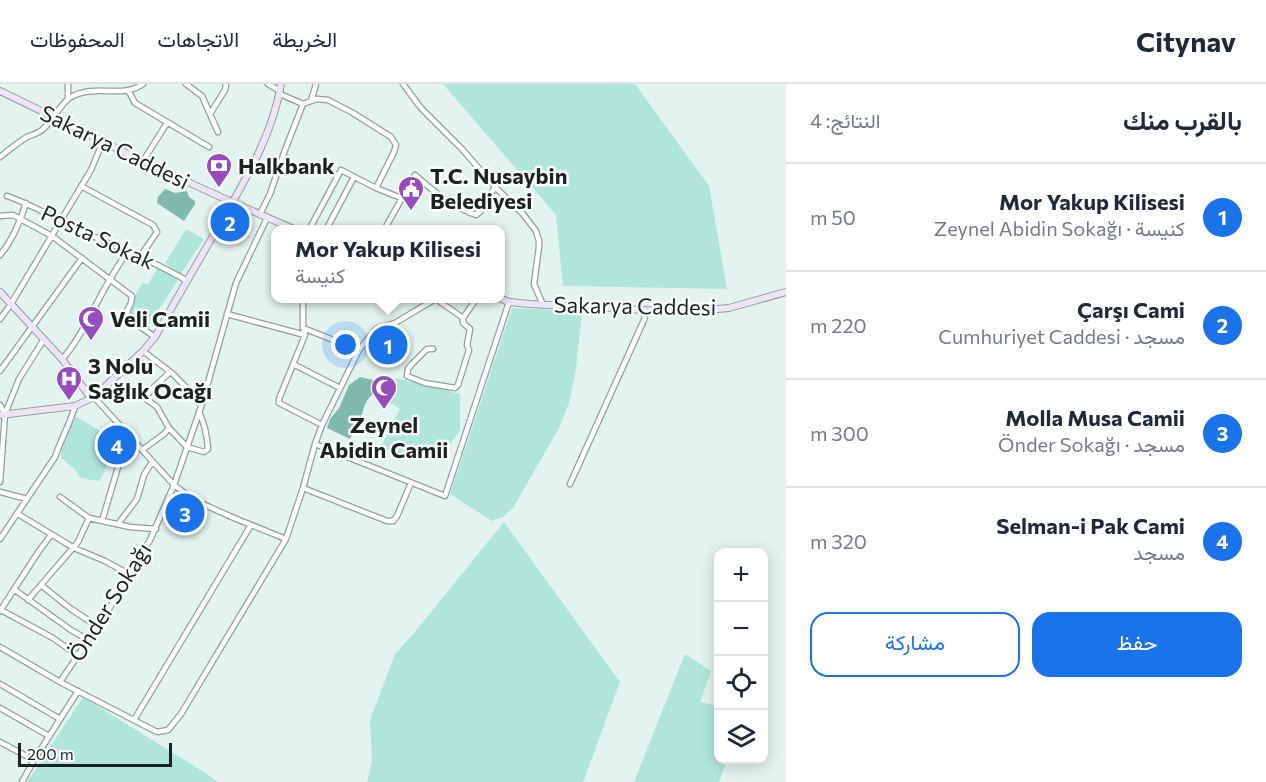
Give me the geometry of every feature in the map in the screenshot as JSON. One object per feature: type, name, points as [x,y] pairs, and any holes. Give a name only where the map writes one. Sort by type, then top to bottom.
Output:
[{"type":"street","points":[[68,84],[68,98]]},
{"type":"street","points":[[0,156],[15,144],[43,129],[68,98],[85,92],[128,90],[143,84]]},
{"type":"street","points":[[186,84],[202,96],[218,132]]},
{"type":"street","points":[[210,114],[225,90],[226,84]]},
{"type":"street","points":[[268,84],[303,104]]},
{"type":"street","points":[[311,101],[316,84]]},
{"type":"street","points":[[403,84],[422,108],[527,219],[538,236],[539,247],[534,284],[543,305]]},
{"type":"street","points":[[128,90],[135,104],[209,147]]},
{"type":"street","points":[[3,415],[75,406],[94,397],[155,337],[232,203],[262,145],[281,90]]},
{"type":"street","name":"Sakarya Caddesi","points":[[0,91],[143,161],[284,225]]},
{"type":"street","points":[[260,214],[270,194],[303,104],[316,99],[328,100],[391,137],[396,145],[394,152],[376,188]]},
{"type":"street","points":[[143,161],[166,123]]},
{"type":"street","points":[[0,319],[91,170],[103,141]]},
{"type":"street","points":[[312,225],[341,170],[401,198]]},
{"type":"street","points":[[387,225],[415,175],[448,202],[460,209],[478,214],[495,187]]},
{"type":"street","points":[[329,225],[354,177]]},
{"type":"street","points":[[81,186],[153,225],[157,232],[140,257]]},
{"type":"street","name":"Posta Sokak","points":[[7,196],[26,203],[93,237],[168,269],[187,281]]},
{"type":"street","points":[[0,255],[8,246],[26,203]]},
{"type":"street","points":[[0,216],[14,215],[52,236],[132,296],[127,311],[129,319],[155,337]]},
{"type":"street","name":"Önder Sokağı","points":[[60,682],[156,529],[200,411],[236,283],[267,218]]},
{"type":"street","points":[[62,359],[79,336],[128,251]]},
{"type":"street","points":[[0,370],[82,258]]},
{"type":"street","points":[[0,292],[62,359],[88,394],[94,397],[174,485],[194,500],[286,539]]},
{"type":"street","name":"Sakarya Caddesi","points":[[505,300],[543,305],[694,311],[741,305],[786,292]]},
{"type":"street","points":[[315,444],[445,496],[510,302]]},
{"type":"street","points":[[303,303],[305,335],[279,403],[322,425]]},
{"type":"street","points":[[0,647],[60,682],[157,732],[168,730],[286,539],[322,425],[359,350],[376,330],[429,303]]},
{"type":"street","points":[[442,303],[463,318]]},
{"type":"street","points":[[433,349],[427,350],[412,364],[407,375],[425,383],[455,388],[469,350],[467,345],[470,329],[463,323],[463,318],[474,303]]},
{"type":"street","points":[[570,484],[644,320],[646,310]]},
{"type":"street","points":[[226,314],[305,335]]},
{"type":"street","points":[[303,328],[359,350]]},
{"type":"street","points":[[3,415],[19,379],[44,339]]},
{"type":"street","points":[[143,351],[170,372],[202,404]]},
{"type":"street","points":[[293,364],[340,388]]},
{"type":"street","points":[[170,372],[145,397],[157,407],[169,428],[188,447],[204,452],[208,449],[206,424],[200,411]]},
{"type":"street","points":[[0,405],[3,415],[0,482]]},
{"type":"street","points":[[0,540],[55,457],[60,441],[72,419],[75,406]]},
{"type":"street","points":[[142,450],[169,428]]},
{"type":"street","points":[[102,521],[129,436]]},
{"type":"street","points":[[118,524],[136,499],[152,462]]},
{"type":"street","points":[[303,488],[387,521],[393,521],[411,483]]},
{"type":"street","points":[[0,492],[27,499]]},
{"type":"street","points":[[60,497],[89,518],[130,527],[156,529]]},
{"type":"street","points":[[18,514],[74,548],[129,574]]},
{"type":"street","points":[[28,600],[74,548],[89,518]]},
{"type":"street","points":[[134,720],[251,525]]},
{"type":"street","points":[[51,535],[0,611],[53,639],[77,655]]},
{"type":"street","points":[[41,585],[97,626]]},
{"type":"street","points":[[15,590],[88,640]]},
{"type":"street","points":[[0,684],[60,719]]},
{"type":"street","points":[[22,782],[78,691]]},
{"type":"street","points":[[0,708],[49,736]]},
{"type":"street","points":[[1,743],[34,760]]},
{"type":"green space","points":[[443,84],[635,84],[709,186],[727,289],[563,286],[556,215]]},
{"type":"green space","points":[[165,189],[175,193],[187,191],[189,197],[195,201],[184,221],[157,203],[158,197]]},
{"type":"green space","points":[[186,229],[204,239],[181,274],[165,263]]},
{"type":"green space","points":[[158,268],[178,280],[147,328],[133,320],[130,312],[142,283],[148,284]]},
{"type":"green space","points":[[512,308],[582,311],[576,369],[569,403],[559,428],[513,508],[503,517],[492,521],[450,494]]},
{"type":"green space","points":[[360,377],[383,382],[384,385],[367,401],[359,424],[350,439],[327,428],[349,385]]},
{"type":"green space","points":[[392,379],[460,394],[460,431],[441,456],[421,453],[401,459],[381,447],[400,409],[381,397]]},
{"type":"green space","points":[[75,416],[109,436],[110,448],[114,451],[100,481],[79,477],[76,470],[61,458],[61,443]]},
{"type":"green space","points":[[504,522],[620,682],[583,782],[367,782],[372,761],[370,720],[395,654]]},
{"type":"green space","points":[[685,654],[711,671],[700,702],[714,705],[714,764],[726,764],[719,782],[634,782]]},
{"type":"green space","points":[[83,697],[207,774],[218,782],[27,782]]},
{"type":"place","name":"Halkbank","points":[[219,189]]},
{"type":"place","name":"T.C. Nusaybin Belediyesi","points":[[411,212]]},
{"type":"place","name":"Çarşı Cami","points":[[230,222]]},
{"type":"place","name":"Veli Camii","points":[[91,342]]},
{"type":"place","name":"Mor Yakup Kilisesi","points":[[388,345]]},
{"type":"place","name":"3 Nolu Sağlık Ocağı","points":[[69,402]]},
{"type":"place","name":"Zeynel Abidin Camii","points":[[384,411]]},
{"type":"place","name":"Selman-i Pak Cami","points":[[117,445]]},
{"type":"place","name":"Molla Musa Camii","points":[[185,513]]}]
